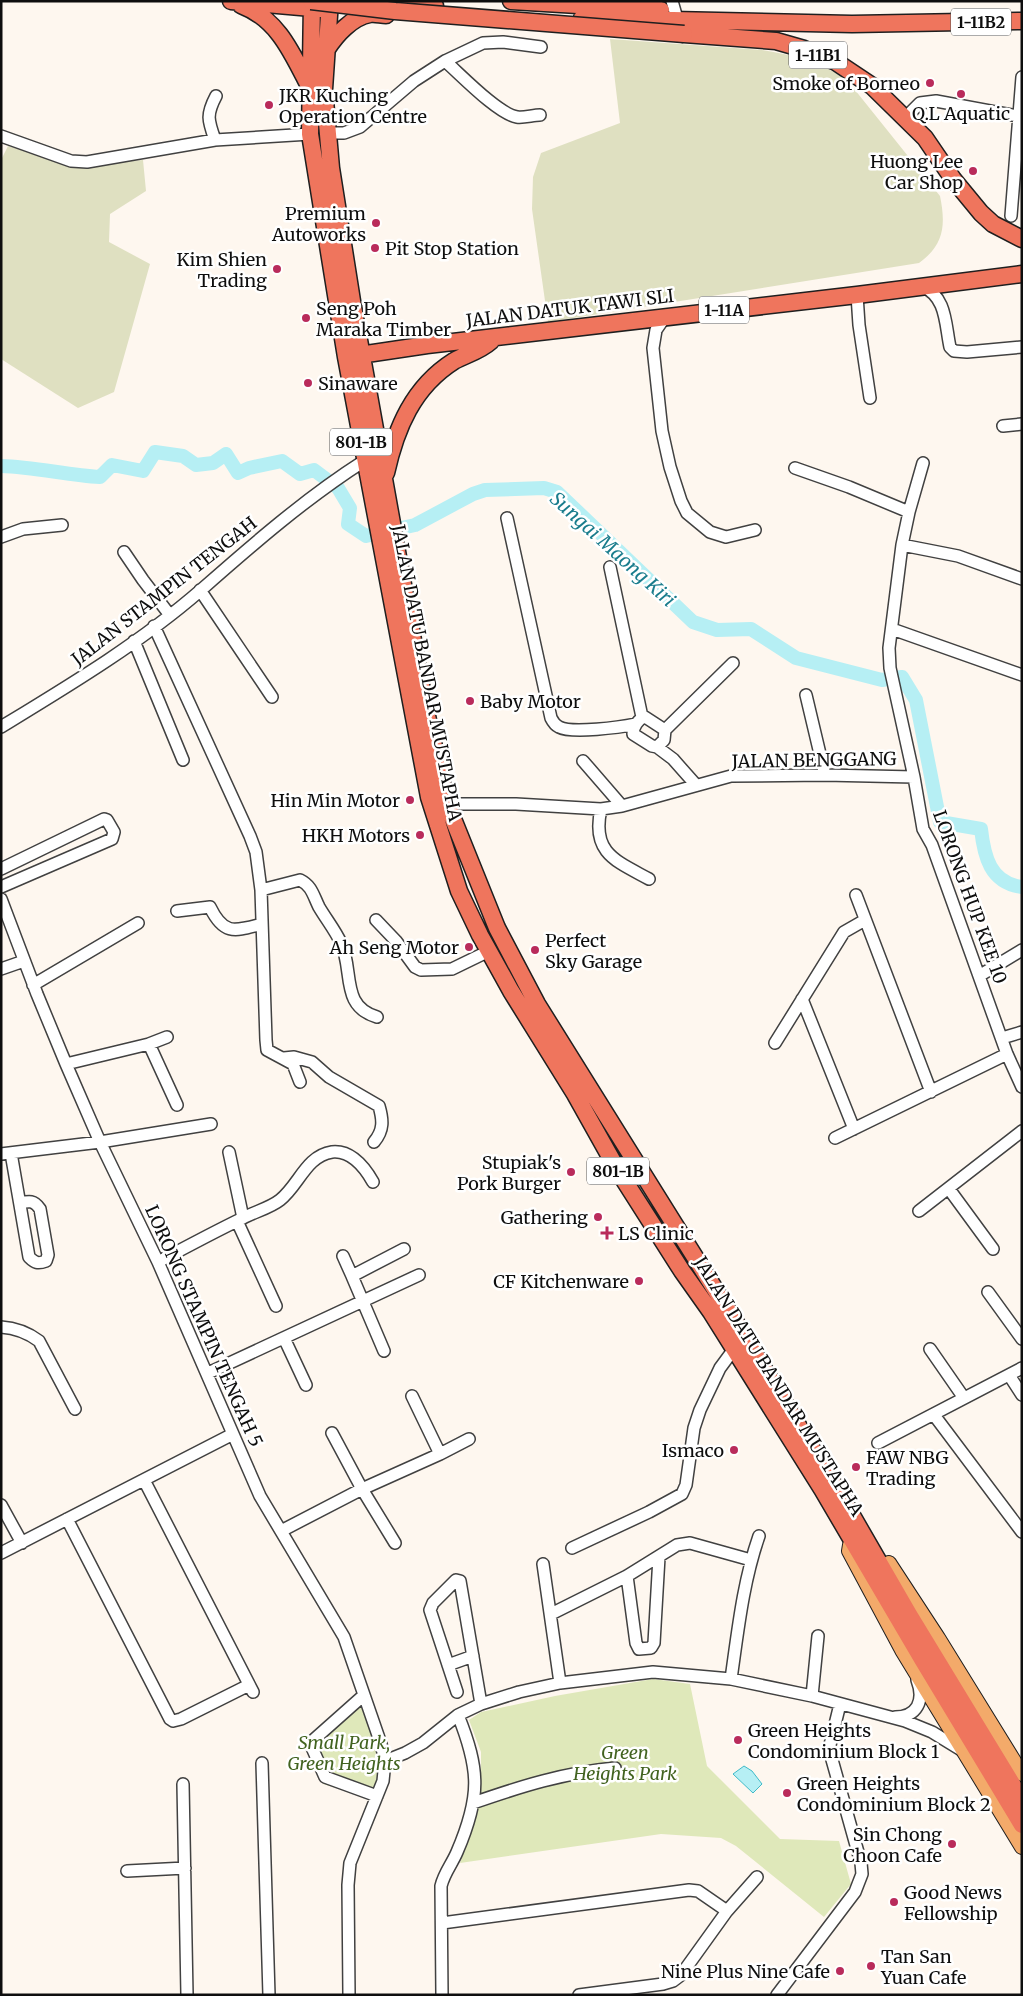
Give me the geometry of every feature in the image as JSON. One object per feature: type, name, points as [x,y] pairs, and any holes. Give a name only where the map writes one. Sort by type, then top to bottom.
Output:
[{"type":"highway","points":[[230,1],[311,4],[370,14],[666,37],[683,21],[658,9],[512,1]]},
{"type":"highway","points":[[230,1],[255,11],[268,21],[287,44],[310,88]]},
{"type":"highway","name":"1-11B2","points":[[384,1],[599,19],[852,24],[1022,21]]},
{"type":"highway","points":[[311,4],[310,134],[354,356]]},
{"type":"highway","name":"1-11B1","points":[[311,4],[404,11],[683,21],[804,49],[836,62],[872,86],[924,138],[953,179],[981,213],[993,224],[1022,239]]},
{"type":"highway","points":[[330,6],[324,89],[327,133],[354,356]]},
{"type":"highway","points":[[326,49],[343,30],[355,21],[370,14]]},
{"type":"highway","points":[[912,112],[918,121],[924,138]]},
{"type":"highway","name":"JALAN DATUK TAWI SLI","points":[[354,356],[1022,274]]},
{"type":"highway","points":[[384,480],[399,426],[413,400],[439,372],[469,353],[483,348],[494,338]]},
{"type":"highway","name":"JALAN DATU BANDAR MUSTAPHA","points":[[354,356],[367,381],[384,480],[386,531],[429,797],[459,891],[511,991],[575,1094],[617,1169],[822,1489],[855,1533]]},
{"type":"highway","name":"JALAN DATU BANDAR MUSTAPHA","points":[[354,356],[352,394],[364,461],[386,531],[447,804],[497,928],[537,1004],[741,1331],[977,1750]]},
{"type":"highway","points":[[352,394],[360,382],[367,381]]},
{"type":"highway","points":[[977,1750],[1022,1800]]},
{"type":"highway","points":[[977,1750],[1022,1825]]},
{"type":"main road","points":[[647,1216],[639,1194],[648,1184]]},
{"type":"main road","points":[[1022,1774],[938,1638],[901,1584],[874,1537],[855,1533],[849,1551],[913,1668],[977,1750],[1022,1847]]},
{"type":"street","points":[[327,133],[344,133],[360,126],[414,80],[445,60],[482,44],[502,42],[541,46]]},
{"type":"street","points":[[445,60],[489,100],[511,115],[518,117],[540,114]]},
{"type":"street","points":[[1011,216],[1022,77]]},
{"type":"street","points":[[215,140],[208,122],[209,110],[216,96]]},
{"type":"street","points":[[912,112],[920,103],[936,101],[1018,116]]},
{"type":"street","points":[[2,138],[71,162],[87,162],[215,140],[310,134]]},
{"type":"street","points":[[922,286],[933,290],[941,303],[950,347],[954,351],[967,352],[1022,347]]},
{"type":"street","points":[[857,295],[859,325],[870,398]]},
{"type":"street","points":[[665,317],[656,330],[653,348],[662,431],[670,467],[681,502],[687,513],[710,532],[726,536],[755,530]]},
{"type":"street","points":[[1003,426],[1022,424]]},
{"type":"street","name":"JALAN STAMPIN TENGAH","points":[[1,727],[78,680],[134,641],[200,590],[318,493],[364,461]]},
{"type":"street","name":"LORONG HUP KEE 10","points":[[924,463],[902,545],[889,648],[890,668],[924,829],[932,844],[1007,1054],[1022,1087]]},
{"type":"street","points":[[795,468],[849,487],[910,512]]},
{"type":"street","points":[[507,518],[551,718],[554,724],[564,729],[615,728],[637,726],[649,718],[673,759],[696,785]]},
{"type":"street","points":[[1,537],[23,529],[62,524]]},
{"type":"street","points":[[902,545],[958,556],[1022,579]]},
{"type":"street","points":[[124,552],[142,580],[169,614]]},
{"type":"street","points":[[610,567],[637,726],[652,746],[662,740],[733,663]]},
{"type":"street","points":[[200,590],[272,696]]},
{"type":"street","points":[[154,626],[256,852],[261,890],[267,1050],[293,1064],[300,1082]]},
{"type":"street","points":[[892,629],[1022,675]]},
{"type":"street","points":[[134,641],[183,760]]},
{"type":"street","points":[[806,695],[826,775]]},
{"type":"street","points":[[583,761],[622,806]]},
{"type":"street","name":"JALAN BENGGANG","points":[[447,804],[516,804],[602,809],[622,806],[696,785],[742,775],[914,777]]},
{"type":"street","points":[[602,809],[599,818],[599,836],[611,858],[649,879]]},
{"type":"street","points":[[1,869],[104,819],[108,820],[114,832],[112,839],[1,886]]},
{"type":"street","points":[[261,890],[300,880],[309,884],[341,943],[348,964],[348,980],[353,999],[366,1013],[378,1017]]},
{"type":"street","points":[[856,895],[931,1092]]},
{"type":"street","name":"LORONG STAMPIN TENGAH 5","points":[[1,899],[33,985],[66,1064],[100,1142],[158,1262],[208,1373],[260,1496],[344,1637],[385,1761]]},
{"type":"street","points":[[177,911],[210,907],[214,916],[226,928],[236,931],[262,924]]},
{"type":"street","points":[[376,920],[396,941],[415,966],[421,970],[452,969],[489,951]]},
{"type":"street","points":[[775,1043],[844,932],[865,920]]},
{"type":"street","points":[[33,985],[138,924]]},
{"type":"street","points":[[979,976],[1022,950]]},
{"type":"street","points":[[1,969],[24,961]]},
{"type":"street","points":[[802,999],[854,1129]]},
{"type":"street","points":[[1002,1038],[1022,1032]]},
{"type":"street","points":[[66,1064],[149,1044],[167,1037]]},
{"type":"street","points":[[149,1044],[177,1105]]},
{"type":"street","points":[[835,1138],[1007,1054]]},
{"type":"street","points":[[279,1058],[294,1057],[312,1062],[329,1077],[379,1106],[383,1121],[381,1134],[374,1142]]},
{"type":"street","points":[[20,1203],[31,1201],[36,1203],[40,1209],[48,1255],[46,1261],[34,1262],[29,1257],[20,1203],[6,1154],[100,1142],[211,1124]]},
{"type":"street","points":[[919,1212],[1022,1131]]},
{"type":"street","points":[[229,1152],[240,1219],[276,1306]]},
{"type":"street","points":[[158,1262],[279,1201],[289,1192],[311,1162],[323,1155],[334,1152],[349,1155],[360,1164],[373,1182]]},
{"type":"street","points":[[949,1188],[993,1249]]},
{"type":"street","points":[[352,1276],[404,1249]]},
{"type":"street","points":[[343,1256],[384,1351]]},
{"type":"street","points":[[208,1373],[419,1275]]},
{"type":"street","points":[[988,1292],[1022,1340]]},
{"type":"street","points":[[1,1328],[13,1328],[30,1334],[39,1341],[75,1410]]},
{"type":"street","points":[[284,1338],[306,1385]]},
{"type":"street","points":[[572,1548],[642,1516],[682,1494],[686,1485],[694,1428],[700,1410],[720,1368],[734,1349]]},
{"type":"street","points":[[930,1349],[964,1398]]},
{"type":"street","points":[[878,1443],[1022,1368]]},
{"type":"street","points":[[1009,1375],[1022,1395]]},
{"type":"street","points":[[412,1396],[440,1454]]},
{"type":"street","points":[[934,1414],[1022,1532]]},
{"type":"street","points":[[332,1433],[362,1489],[395,1543]]},
{"type":"street","points":[[1,1553],[233,1434]]},
{"type":"street","points":[[280,1531],[362,1489],[469,1439]]},
{"type":"street","points":[[68,1519],[170,1719],[173,1721],[181,1720],[251,1688],[144,1480]]},
{"type":"street","points":[[1,1505],[22,1542]]},
{"type":"street","points":[[731,1678],[742,1601],[751,1560],[760,1536]]},
{"type":"street","points":[[551,1614],[627,1576],[676,1545],[690,1543],[751,1560]]},
{"type":"street","points":[[627,1576],[636,1643],[639,1649],[651,1648],[654,1644],[659,1556]]},
{"type":"street","points":[[544,1564],[560,1683]]},
{"type":"street","points":[[457,1692],[430,1610],[431,1606],[456,1580],[460,1581],[481,1704]]},
{"type":"street","points":[[812,1696],[818,1636]]},
{"type":"street","points":[[448,1665],[473,1656]]},
{"type":"street","points":[[893,1717],[905,1717],[916,1708],[919,1702],[920,1687],[913,1668]]},
{"type":"street","points":[[349,1995],[348,1885],[350,1863],[377,1796],[382,1781],[385,1761],[406,1753],[423,1743],[458,1715],[481,1704],[519,1692],[560,1683],[653,1672],[731,1678],[893,1717],[977,1750]]},
{"type":"street","points":[[364,1695],[310,1743],[325,1777],[377,1796]]},
{"type":"street","points":[[777,1995],[855,1892],[862,1874],[861,1863],[829,1749],[840,1704]]},
{"type":"street","points":[[442,1995],[440,1894],[443,1877],[457,1852],[473,1803],[476,1777],[473,1758],[458,1715]]},
{"type":"street","points":[[262,1763],[269,1995]]},
{"type":"street","points":[[473,1803],[548,1778],[615,1768]]},
{"type":"street","points":[[183,1784],[187,1995]]},
{"type":"street","points":[[127,1871],[185,1868]]},
{"type":"street","points":[[579,1995],[673,1981],[681,1975],[726,1911],[757,1877]]},
{"type":"street","points":[[442,1924],[689,1890],[698,1891],[726,1911]]},
{"type":"green space","points":[[610,39],[762,50],[796,57],[817,64],[847,80],[940,196],[943,225],[934,249],[919,263],[548,322],[532,209],[533,177],[541,153],[620,123]]},
{"type":"green space","points":[[8,146],[73,166],[143,160],[146,191],[110,214],[109,242],[150,264],[114,392],[78,408],[1,359],[1,160]]},
{"type":"green space","name":"Green Heights Park","points":[[653,1679],[690,1684],[707,1766],[780,1839],[839,1841],[851,1884],[824,1917],[736,1846],[721,1838],[661,1834],[460,1863],[469,1838],[475,1803],[481,1788],[481,1752],[469,1720],[481,1712],[555,1696]]},
{"type":"green space","name":"Small Park, Green Heights","points":[[357,1696],[379,1755],[376,1784],[369,1798],[323,1784],[305,1741]]},
{"type":"water","points":[[744,1766],[752,1771],[762,1784],[753,1793],[733,1774]]},
{"type":"waterway","name":"Sungai Maong Kiri","points":[[1,466],[100,477],[112,465],[143,471],[155,452],[183,456],[196,465],[213,463],[226,454],[238,473],[249,468],[282,461],[300,474],[314,470],[338,488],[350,508],[348,524],[366,536],[415,525],[473,494],[485,490],[544,488],[557,492],[693,622],[717,630],[751,629],[796,658],[882,680],[902,677],[916,700],[940,822],[981,829],[984,849],[991,867],[1003,880],[1022,887]]},
{"type":"place","name":"Smoke of Borneo","points":[[930,83]]},
{"type":"place","name":"Q.L Aquatic","points":[[961,94]]},
{"type":"place","name":"JKR Kuching Operation Centre","points":[[269,105]]},
{"type":"place","name":"Huong Lee Car Shop","points":[[973,171]]},
{"type":"place","name":"Premium Autoworks","points":[[376,223]]},
{"type":"place","name":"Pit Stop Station","points":[[375,248]]},
{"type":"place","name":"Kim Shien Trading","points":[[277,269]]},
{"type":"place","name":"Seng Poh Maraka Timber","points":[[306,318]]},
{"type":"place","name":"Sinaware","points":[[308,383]]},
{"type":"place","name":"Baby Motor","points":[[470,701]]},
{"type":"place","name":"Hin Min Motor","points":[[410,800]]},
{"type":"place","name":"HKH Motors","points":[[420,835]]},
{"type":"place","name":"Ah Seng Motor","points":[[469,947]]},
{"type":"place","name":"Perfect Sky Garage","points":[[535,950]]},
{"type":"place","name":"Stupiak's Pork Burger","points":[[571,1172]]},
{"type":"place","name":"Gathering","points":[[598,1217]]},
{"type":"place","name":"LS Clinic","points":[[607,1233]]},
{"type":"place","name":"CF Kitchenware","points":[[639,1281]]},
{"type":"place","name":"Ismaco","points":[[734,1450]]},
{"type":"place","name":"FAW NBG Trading","points":[[856,1467]]},
{"type":"place","name":"Green Heights Condominium Block 1","points":[[738,1740]]},
{"type":"place","name":"Green Heights Condominium Block 2","points":[[787,1793]]},
{"type":"place","name":"Sin Chong Choon Cafe","points":[[952,1844]]},
{"type":"place","name":"Good News Fellowship","points":[[894,1902]]},
{"type":"place","name":"Tan San Yuan Cafe","points":[[871,1966]]},
{"type":"place","name":"Nine Plus Nine Cafe","points":[[840,1971]]}]
